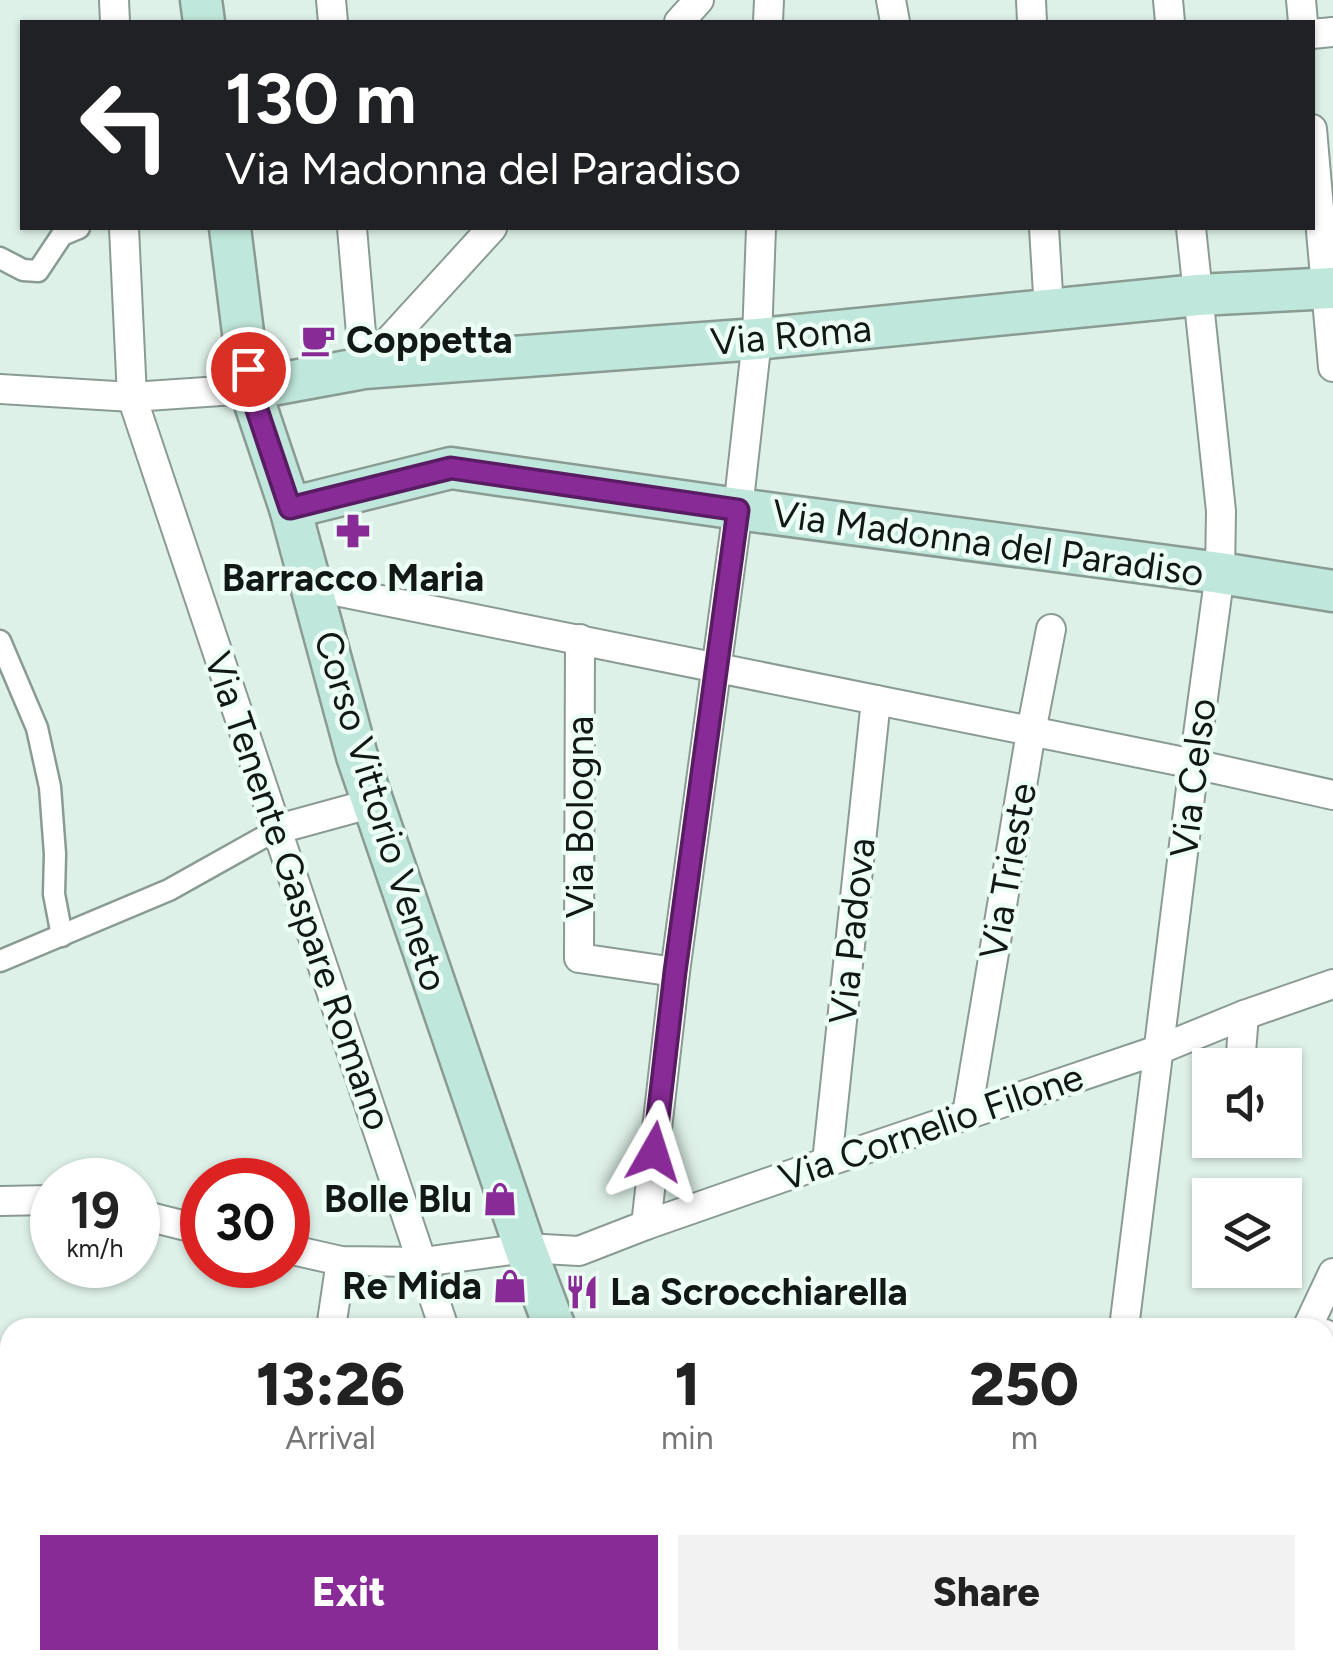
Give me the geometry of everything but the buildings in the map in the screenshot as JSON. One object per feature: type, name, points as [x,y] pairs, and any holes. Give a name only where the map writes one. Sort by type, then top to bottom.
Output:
[{"type":"main road","name":"Corso Vittorio Veneto","points":[[230,230],[250,389],[290,508],[372,803],[551,1318]]},
{"type":"main road","name":"Via Roma","points":[[250,389],[364,368],[757,339],[1198,295],[1330,288]]},
{"type":"main road","name":"Via Madonna del Paradiso","points":[[290,508],[451,468],[1333,591]]},
{"type":"street","points":[[681,20],[699,0]]},
{"type":"street","points":[[1315,176],[1330,288],[1333,367]]},
{"type":"street","points":[[0,258],[23,270],[38,271],[62,235],[75,230]]},
{"type":"street","name":"Via Tenente Gaspare Romano","points":[[124,230],[132,397],[441,1318]]},
{"type":"street","points":[[352,230],[364,368]]},
{"type":"street","points":[[364,368],[490,230]]},
{"type":"street","points":[[646,1225],[675,972],[738,510],[757,339],[761,230]]},
{"type":"street","points":[[1044,230],[1049,310]]},
{"type":"street","name":"Via Celso","points":[[1125,1318],[1220,573],[1220,511],[1191,230]]},
{"type":"street","points":[[0,389],[132,397],[250,389]]},
{"type":"street","points":[[311,586],[1194,764],[1333,796]]},
{"type":"street","name":"Via Trieste","points":[[967,1114],[1052,629]]},
{"type":"street","name":"Via Bologna","points":[[580,639],[580,958],[675,972]]},
{"type":"street","points":[[0,641],[37,728],[50,787],[54,894],[62,936]]},
{"type":"street","name":"Via Padova","points":[[827,1162],[876,700]]},
{"type":"street","points":[[0,961],[168,890],[278,829],[372,803]]},
{"type":"street","name":"Via Cornelio Filone","points":[[310,1254],[341,1260],[423,1262],[525,1248],[579,1251],[1158,1050],[1333,984]]},
{"type":"street","points":[[1241,1048],[1244,1015]]},
{"type":"street","points":[[0,1201],[30,1200]]},
{"type":"street","points":[[332,1318],[341,1260]]},
{"type":"street","points":[[1317,1318],[1333,1273]]},
{"type":"place","name":"Coppetta","points":[[318,340]]},
{"type":"place","name":"Barracco Maria","points":[[353,531]]},
{"type":"place","name":"Bolle Blu","points":[[500,1199]]},
{"type":"place","name":"Re Mida","points":[[510,1286]]},
{"type":"place","name":"La Scrocchiarella","points":[[582,1292]]},
{"type":"route","points":[[248,369],[250,389],[290,508],[451,468],[738,510],[654,1152]]}]
